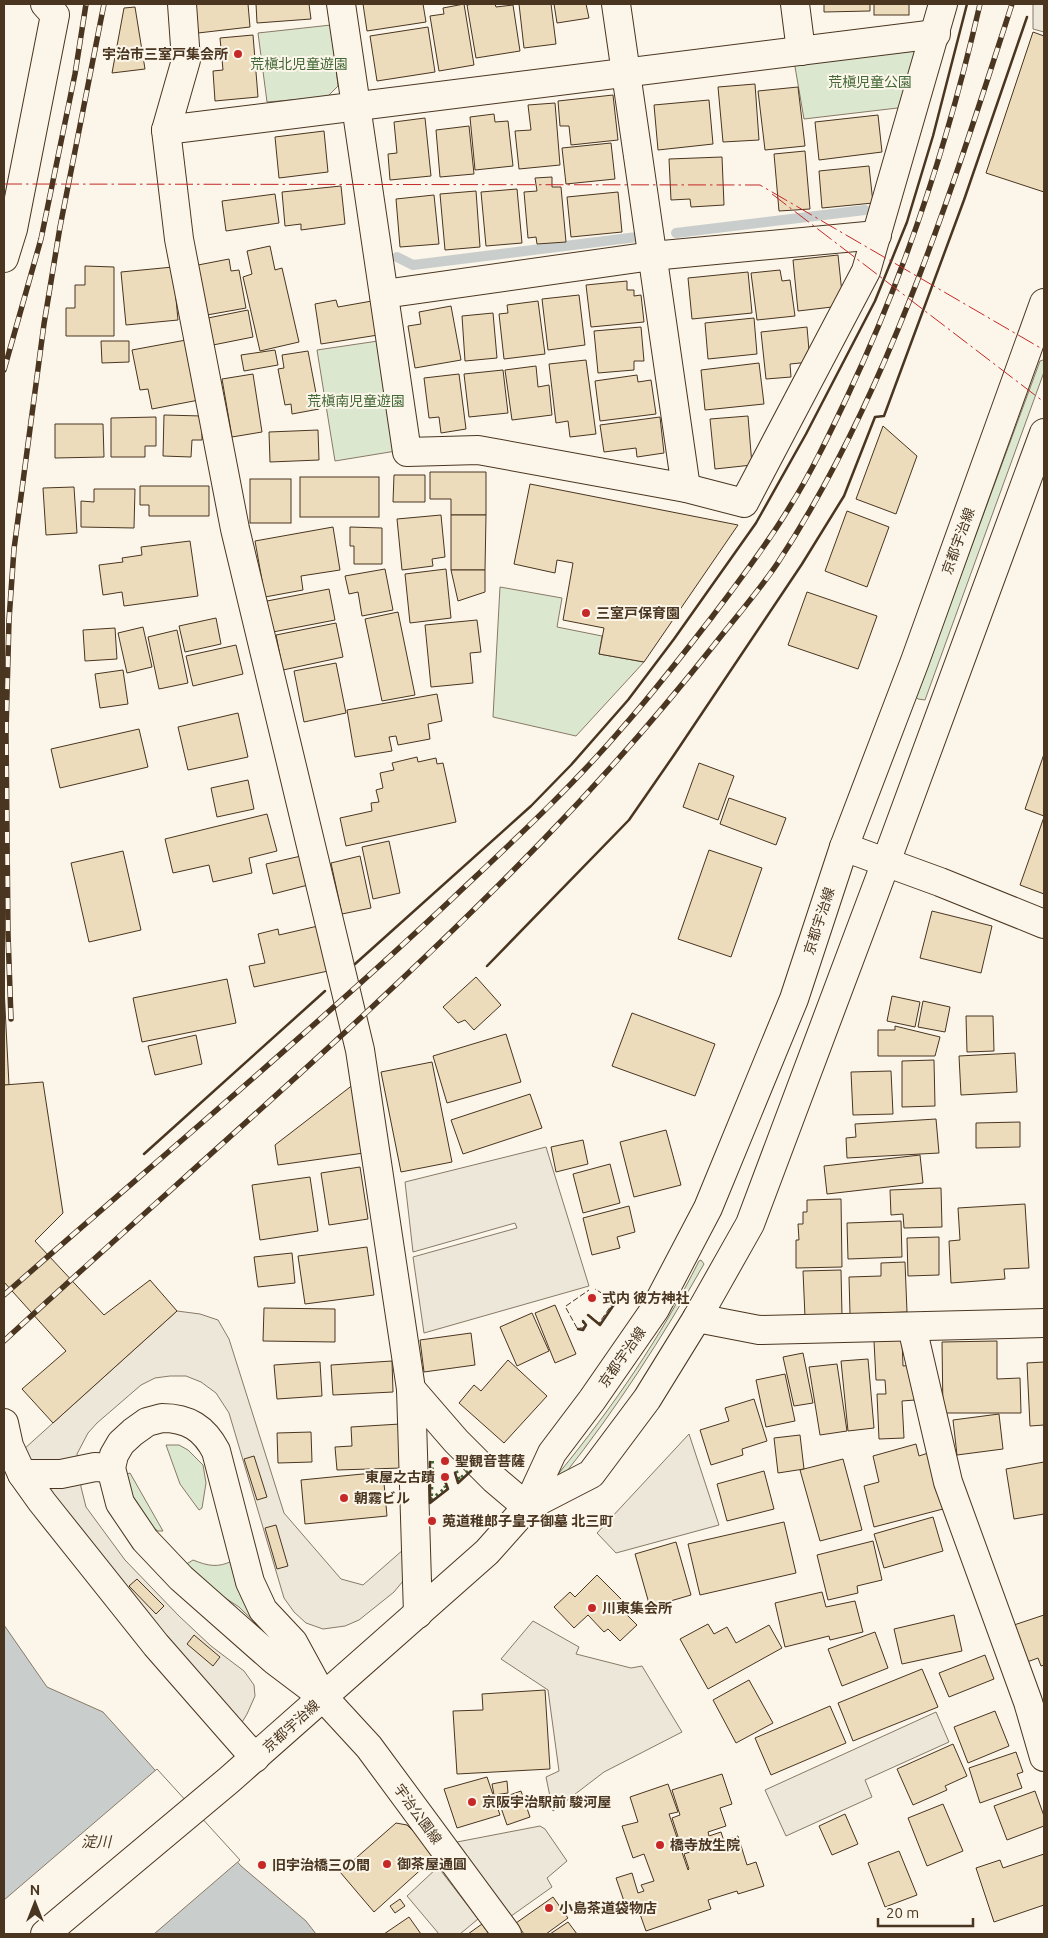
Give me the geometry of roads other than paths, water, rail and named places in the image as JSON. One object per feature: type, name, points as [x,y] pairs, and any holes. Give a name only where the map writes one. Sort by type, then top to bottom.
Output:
[{"type":"street","points":[[4,258],[13,229],[55,15],[46,4]]},
{"type":"street","points":[[182,4],[186,60],[166,130],[178,238],[235,529],[360,1050],[411,1389],[418,1614]]},
{"type":"street","points":[[341,4],[407,452],[478,450],[686,488],[744,503],[866,271],[944,4]]},
{"type":"street","points":[[616,4],[686,488]]},
{"type":"street","points":[[795,4],[801,51]]},
{"type":"street","points":[[166,130],[936,34]]},
{"type":"street","points":[[384,294],[652,256],[877,235]]},
{"type":"street","name":"京都宇治線","points":[[45,1934],[230,1780],[487,1552],[527,1507],[552,1454],[655,1309],[708,1208],[794,999],[844,847],[916,661],[1044,303]]},
{"type":"street","name":"京都宇治線","points":[[527,1507],[591,1474],[648,1399],[697,1318],[750,1224],[1044,433]]},
{"type":"street","points":[[844,847],[1044,924]]},
{"type":"street","points":[[697,1318],[760,1330],[1044,1323]]},
{"type":"street","points":[[912,1326],[948,1482],[1036,1700],[1044,1758]]},
{"type":"street","points":[[411,1389],[456,1441],[494,1479],[527,1507]]},
{"type":"street","points":[[162,1418],[177,1418],[189,1422],[209,1438],[216,1451],[250,1582],[264,1610],[293,1642],[323,1697],[274,1660],[181,1578],[144,1540],[120,1503],[110,1468],[114,1455],[121,1444],[147,1422],[162,1418]]},
{"type":"street","points":[[4,1423],[9,1446],[22,1474],[156,1646],[255,1758]]},
{"type":"street","points":[[414,1464],[421,1454],[435,1442],[456,1441]]},
{"type":"street","points":[[22,1474],[61,1474],[95,1467],[110,1468]]},
{"type":"street","name":"宇治公園線","points":[[323,1697],[368,1747],[507,1934]]},
{"type":"water","name":"淀川","points":[[4,1625],[47,1687],[103,1712],[241,1866],[306,1921],[316,1934],[4,1934]]},
{"type":"waterway","points":[[676,233],[865,210]]},
{"type":"waterway","points":[[397,257],[413,265],[637,237]]},
{"type":"railway","points":[[4,370],[41,239],[75,74],[86,4]]},
{"type":"railway","points":[[11,1019],[8,934],[6,732],[9,620],[14,549],[44,324],[60,227],[104,4]]},
{"type":"railway","points":[[4,1295],[342,999],[519,836],[603,750],[635,714],[712,617],[762,550],[797,495],[827,440],[868,350],[907,253],[940,155],[980,4]]},
{"type":"railway","points":[[4,1341],[346,1032],[479,905],[566,816],[631,744],[694,670],[762,585],[816,500],[852,433],[884,363],[940,220],[1012,4]]},
{"type":"place","name":"宇治市三室戸集会所","points":[[238,54]]},
{"type":"place","name":"三室戸保育園","points":[[586,613]]},
{"type":"place","name":"式内 彼方神社","points":[[592,1298]]},
{"type":"place","name":"聖観音菩薩","points":[[445,1461]]},
{"type":"place","name":"東屋之古蹟","points":[[445,1477]]},
{"type":"place","name":"朝霧ビル","points":[[344,1498]]},
{"type":"place","name":"莵道稚郎子皇子御墓 北三町","points":[[432,1521]]},
{"type":"place","name":"川東集会所","points":[[592,1608]]},
{"type":"place","name":"京阪宇治駅前 駿河屋","points":[[472,1802]]},
{"type":"place","name":"橋寺放生院","points":[[660,1845]]},
{"type":"place","name":"御茶屋通圓","points":[[387,1864]]},
{"type":"place","name":"旧宇治橋三の間","points":[[262,1865]]},
{"type":"place","name":"小島茶道袋物店","points":[[549,1908]]},
{"type":"park label","name":"荒槇北児童遊園","points":[[299,64]]},
{"type":"park label","name":"荒槇児童公園","points":[[870,82]]},
{"type":"park label","name":"荒槇南児童遊園","points":[[356,401]]}]
